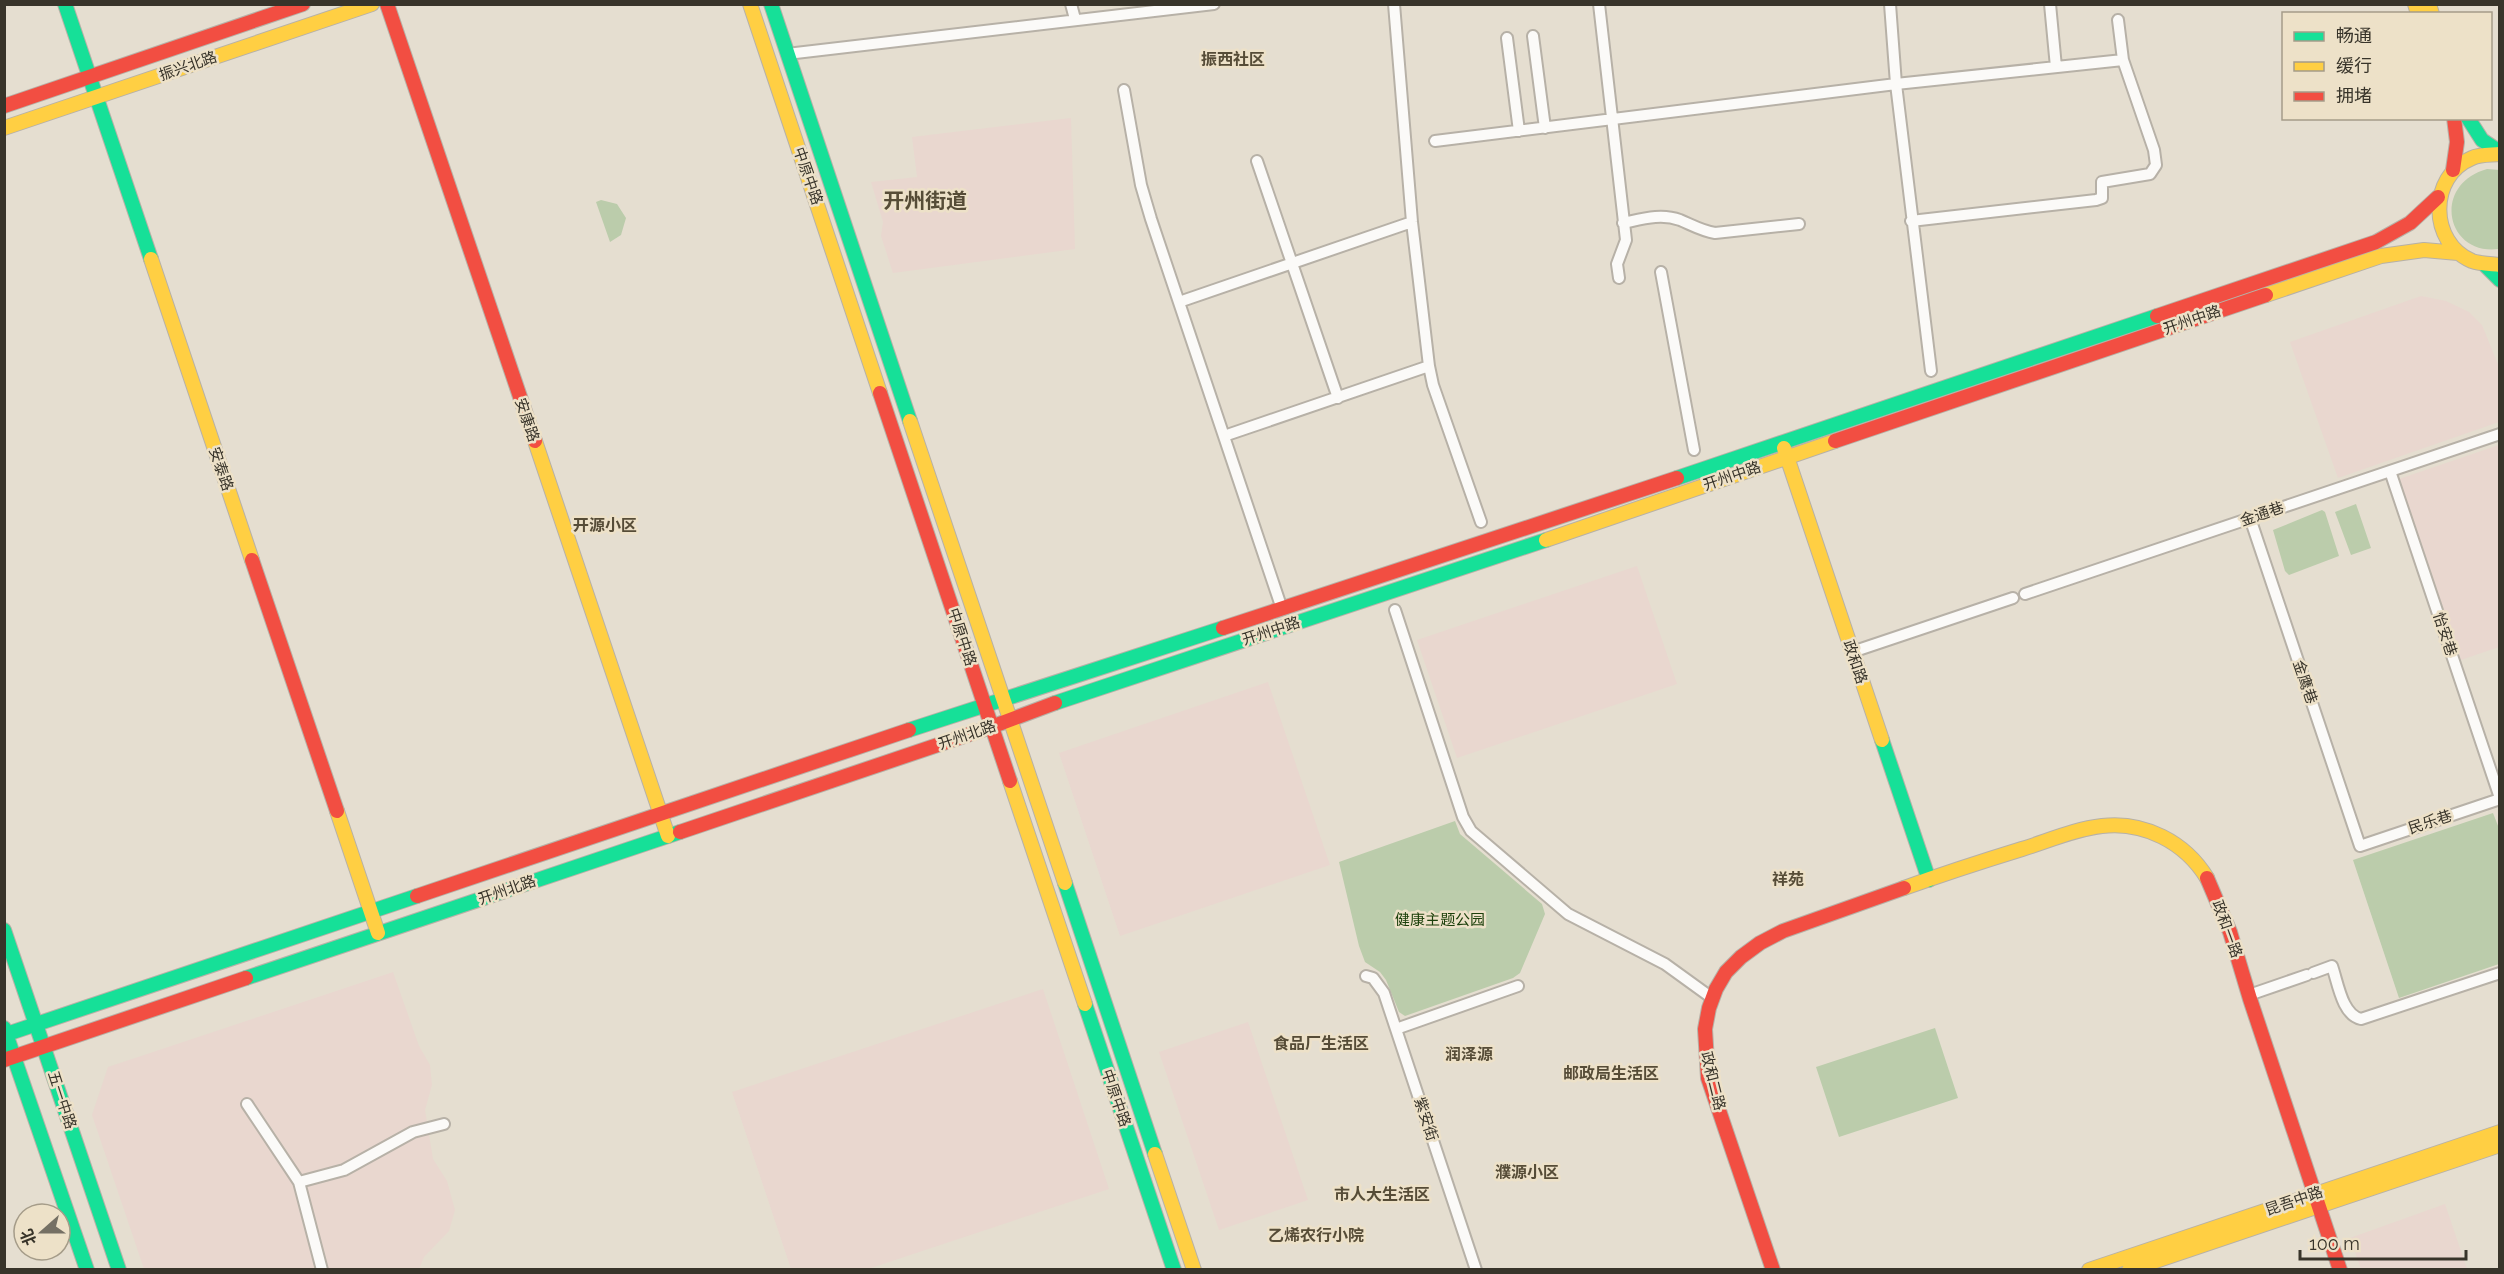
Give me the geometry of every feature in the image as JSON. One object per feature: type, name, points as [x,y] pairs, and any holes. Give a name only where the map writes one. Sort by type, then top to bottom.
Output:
[{"type":"main road","name":"安泰路","points":[[65,4],[378,933]]},
{"type":"main road","name":"振兴北路","points":[[4,106],[303,4]]},
{"type":"main road","name":"振兴北路","points":[[4,128],[372,4]]},
{"type":"main road","name":"安康路","points":[[387,4],[668,836]]},
{"type":"main road","name":"中原中路","points":[[750,4],[1174,1269]]},
{"type":"main road","name":"中原中路","points":[[771,4],[1194,1269]]},
{"type":"main road","points":[[2453,170],[2457,142],[2454,120]]},
{"type":"main road","points":[[2469,120],[2482,140],[2499,153]]},
{"type":"main road","points":[[2453,170],[2473,157],[2499,153]]},
{"type":"main road","name":"开州中路","points":[[1002,699],[1282,609],[2376,242],[2400,232],[2415,221],[2438,197],[2453,170]]},
{"type":"main road","points":[[2438,197],[2440,228],[2451,246],[2458,253],[2485,265],[2499,280]]},
{"type":"main road","name":"开州中路","points":[[1009,720],[1024,712],[1513,551],[2381,256],[2424,250],[2458,253]]},
{"type":"main road","points":[[2485,265],[2499,265]]},
{"type":"main road","name":"政和路","points":[[1782,442],[1929,880]]},
{"type":"main road","name":"开州北路","points":[[5,1032],[36,1024],[1002,699]]},
{"type":"main road","name":"开州北路","points":[[9,1059],[1009,720]]},
{"type":"main road","name":"政和一路","points":[[1929,880],[2012,852],[2095,827],[2111,825],[2153,832],[2171,841],[2187,853],[2201,868],[2216,896],[2232,939],[2340,1269]]},
{"type":"main road","name":"政和二路","points":[[1773,1269],[1708,1078],[1703,1049],[1703,1028],[1712,998],[1723,977],[1738,958],[1767,938],[1929,880]]},
{"type":"main road","name":"五一中路","points":[[4,930],[119,1269]]},
{"type":"main road","name":"五一中路","points":[[5,1032],[9,1059],[87,1269]]},
{"type":"main road","name":"昆吾中路","points":[[2129,1269],[2499,1132]]},
{"type":"main road","name":"昆吾中路","points":[[2089,1269],[2499,1145]]},
{"type":"street","points":[[1071,4],[1075,19]]},
{"type":"street","points":[[787,54],[1215,4]]},
{"type":"street","points":[[1394,4],[1412,222],[1429,366],[1433,386],[1480,522]]},
{"type":"street","points":[[1599,4],[1626,240],[1617,264],[1618,278]]},
{"type":"street","points":[[1890,4],[1911,221],[1931,371]]},
{"type":"street","points":[[2050,4],[2056,67]]},
{"type":"street","points":[[1911,221],[2096,200],[2102,198],[2102,182],[2150,174],[2156,165],[2154,150],[2123,60],[2118,20]]},
{"type":"street","points":[[1533,36],[1545,128]]},
{"type":"street","points":[[1508,38],[1519,131]]},
{"type":"street","points":[[1436,141],[1896,84],[2123,60]]},
{"type":"street","points":[[1124,90],[1141,185],[1282,609]]},
{"type":"street","points":[[1257,161],[1338,398]]},
{"type":"street","points":[[1623,222],[1660,216],[1677,219],[1703,231],[1715,233],[1799,224]]},
{"type":"street","points":[[1179,303],[1412,222]]},
{"type":"street","points":[[1661,272],[1694,450]]},
{"type":"street","points":[[1224,436],[1429,366]]},
{"type":"street","name":"金通巷","points":[[2025,594],[2499,434]]},
{"type":"street","name":"怡安巷","points":[[2390,471],[2499,798]]},
{"type":"street","name":"金鹰巷","points":[[2250,518],[2360,846]]},
{"type":"street","points":[[1852,652],[2013,598]]},
{"type":"street","points":[[1395,610],[1463,817],[1471,831],[1568,914],[1665,964],[1712,998]]},
{"type":"street","name":"民乐巷","points":[[2360,846],[2499,798]]},
{"type":"street","points":[[2249,995],[2332,966],[2348,1010],[2354,1017],[2361,1019],[2499,973]]},
{"type":"street","name":"紫安街","points":[[1366,976],[1373,978],[1384,993],[1476,1269]]},
{"type":"street","points":[[1396,1029],[1518,986]]},
{"type":"street","points":[[247,1104],[299,1182],[322,1269]]},
{"type":"street","points":[[299,1182],[344,1170],[413,1132],[444,1124]]},
{"type":"shaded area","points":[[1071,118],[1075,249],[893,273],[881,236],[883,222],[871,182],[917,177],[912,137]]},
{"type":"shaded area","points":[[2421,296],[2446,301],[2469,312],[2482,325],[2499,367],[2499,422],[2338,478],[2290,342]]},
{"type":"shaded area","points":[[2499,445],[2499,647],[2461,660],[2399,479]]},
{"type":"shaded area","points":[[1637,566],[1677,684],[1457,758],[1417,640]]},
{"type":"shaded area","points":[[1268,682],[1330,865],[1120,936],[1059,753]]},
{"type":"shaded area","points":[[393,972],[419,1046],[430,1065],[432,1085],[425,1110],[433,1159],[447,1181],[455,1210],[449,1231],[424,1257],[419,1269],[144,1269],[92,1115],[108,1067]]},
{"type":"shaded area","points":[[1043,989],[1109,1189],[868,1269],[791,1269],[732,1092]]},
{"type":"shaded area","points":[[1248,1022],[1308,1200],[1219,1230],[1159,1052]]},
{"type":"shaded area","points":[[2445,1204],[2467,1269],[2361,1269],[2350,1238]]},
{"type":"green space","points":[[2487,169],[2500,170],[2499,249],[2481,248],[2467,242],[2457,231],[2452,218],[2452,203],[2458,189],[2469,177]]},
{"type":"green space","points":[[601,200],[617,204],[626,218],[621,235],[610,242],[596,202]]},
{"type":"green space","points":[[2356,504],[2371,548],[2351,555],[2335,512]]},
{"type":"green space","points":[[2322,510],[2325,512],[2339,556],[2289,575],[2285,571],[2273,530]]},
{"type":"green space","points":[[2493,813],[2500,831],[2499,964],[2399,998],[2353,860]]},
{"type":"green space","name":"健康主题公园","points":[[1455,821],[1460,834],[1542,904],[1545,914],[1520,973],[1513,978],[1405,1016],[1399,1012],[1386,980],[1380,972],[1365,962],[1339,862]]},
{"type":"green space","points":[[1935,1028],[1958,1098],[1839,1137],[1816,1067]]},
{"type":"traffic: fast","points":[[65,4],[151,259]]},
{"type":"traffic: fast","points":[[771,4],[910,421]]},
{"type":"traffic: fast","points":[[2469,120],[2482,140],[2500,152]]},
{"type":"traffic: fast","points":[[2485,265],[2500,280]]},
{"type":"traffic: fast","points":[[1677,478],[2157,316]]},
{"type":"traffic: fast","points":[[1055,703],[1546,540]]},
{"type":"traffic: fast","points":[[909,730],[1223,628]]},
{"type":"traffic: fast","points":[[1882,740],[1929,880]]},
{"type":"traffic: fast","points":[[246,978],[680,832]]},
{"type":"traffic: fast","points":[[1065,883],[1155,1154]]},
{"type":"traffic: fast","points":[[4,1035],[417,896]]},
{"type":"traffic: fast","points":[[4,930],[119,1270]]},
{"type":"traffic: fast","points":[[1085,1004],[1174,1270]]},
{"type":"traffic: fast","points":[[4,1028],[87,1270]]},
{"type":"traffic: slow","points":[[4,128],[372,4]]},
{"type":"traffic: slow","points":[[750,4],[880,393]]},
{"type":"traffic: slow","points":[[2415,4],[2417,12]]},
{"type":"traffic: slow","points":[[2429,4],[2431,12]]},
{"type":"traffic: slow","points":[[2500,154],[2475,157],[2458,167],[2447,179],[2441,194],[2439,210],[2448,240],[2458,252],[2475,262],[2500,265]]},
{"type":"traffic: slow","points":[[2266,295],[2381,256],[2424,250],[2458,253]]},
{"type":"traffic: slow","points":[[151,259],[252,560]]},
{"type":"traffic: slow","points":[[910,421],[1065,883]]},
{"type":"traffic: slow","points":[[535,441],[668,836]]},
{"type":"traffic: slow","points":[[1546,540],[1835,441]]},
{"type":"traffic: slow","points":[[1784,448],[1882,740]]},
{"type":"traffic: slow","points":[[1010,781],[1085,1004]]},
{"type":"traffic: slow","points":[[337,811],[378,933]]},
{"type":"traffic: slow","points":[[1904,888],[2072,832],[2118,825],[2148,831],[2175,844],[2198,865],[2207,878]]},
{"type":"traffic: slow","points":[[2089,1270],[2500,1132]]},
{"type":"traffic: slow","points":[[2129,1270],[2500,1145]]},
{"type":"traffic: slow","points":[[1155,1154],[1194,1270]]},
{"type":"traffic: jam","points":[[4,106],[303,4]]},
{"type":"traffic: jam","points":[[387,4],[535,441]]},
{"type":"traffic: jam","points":[[2453,170],[2457,142],[2454,120]]},
{"type":"traffic: jam","points":[[2157,316],[2376,242],[2410,223],[2438,197]]},
{"type":"traffic: jam","points":[[1835,441],[2266,295]]},
{"type":"traffic: jam","points":[[880,393],[1010,781]]},
{"type":"traffic: jam","points":[[1223,628],[1677,478]]},
{"type":"traffic: jam","points":[[252,560],[337,811]]},
{"type":"traffic: jam","points":[[680,832],[991,727],[1055,703]]},
{"type":"traffic: jam","points":[[417,896],[909,730]]},
{"type":"traffic: jam","points":[[2207,878],[2230,932],[2340,1270]]},
{"type":"traffic: jam","points":[[1773,1270],[1708,1078],[1705,1029],[1709,1008],[1726,972],[1760,943],[1783,931],[1904,888]]},
{"type":"traffic: jam","points":[[4,1060],[246,978]]},
{"type":"district","name":"振西社区","points":[[1233,59]]},
{"type":"district","name":"开州街道","points":[[925,201]]},
{"type":"district","name":"开源小区","points":[[605,525]]},
{"type":"district","name":"祥苑","points":[[1788,879]]},
{"type":"district","name":"食品厂生活区","points":[[1321,1043]]},
{"type":"district","name":"润泽源","points":[[1469,1054]]},
{"type":"district","name":"邮政局生活区","points":[[1611,1073]]},
{"type":"district","name":"濮源小区","points":[[1527,1172]]},
{"type":"district","name":"市人大生活区","points":[[1382,1194]]},
{"type":"district","name":"乙烯农行小院","points":[[1316,1235]]}]
